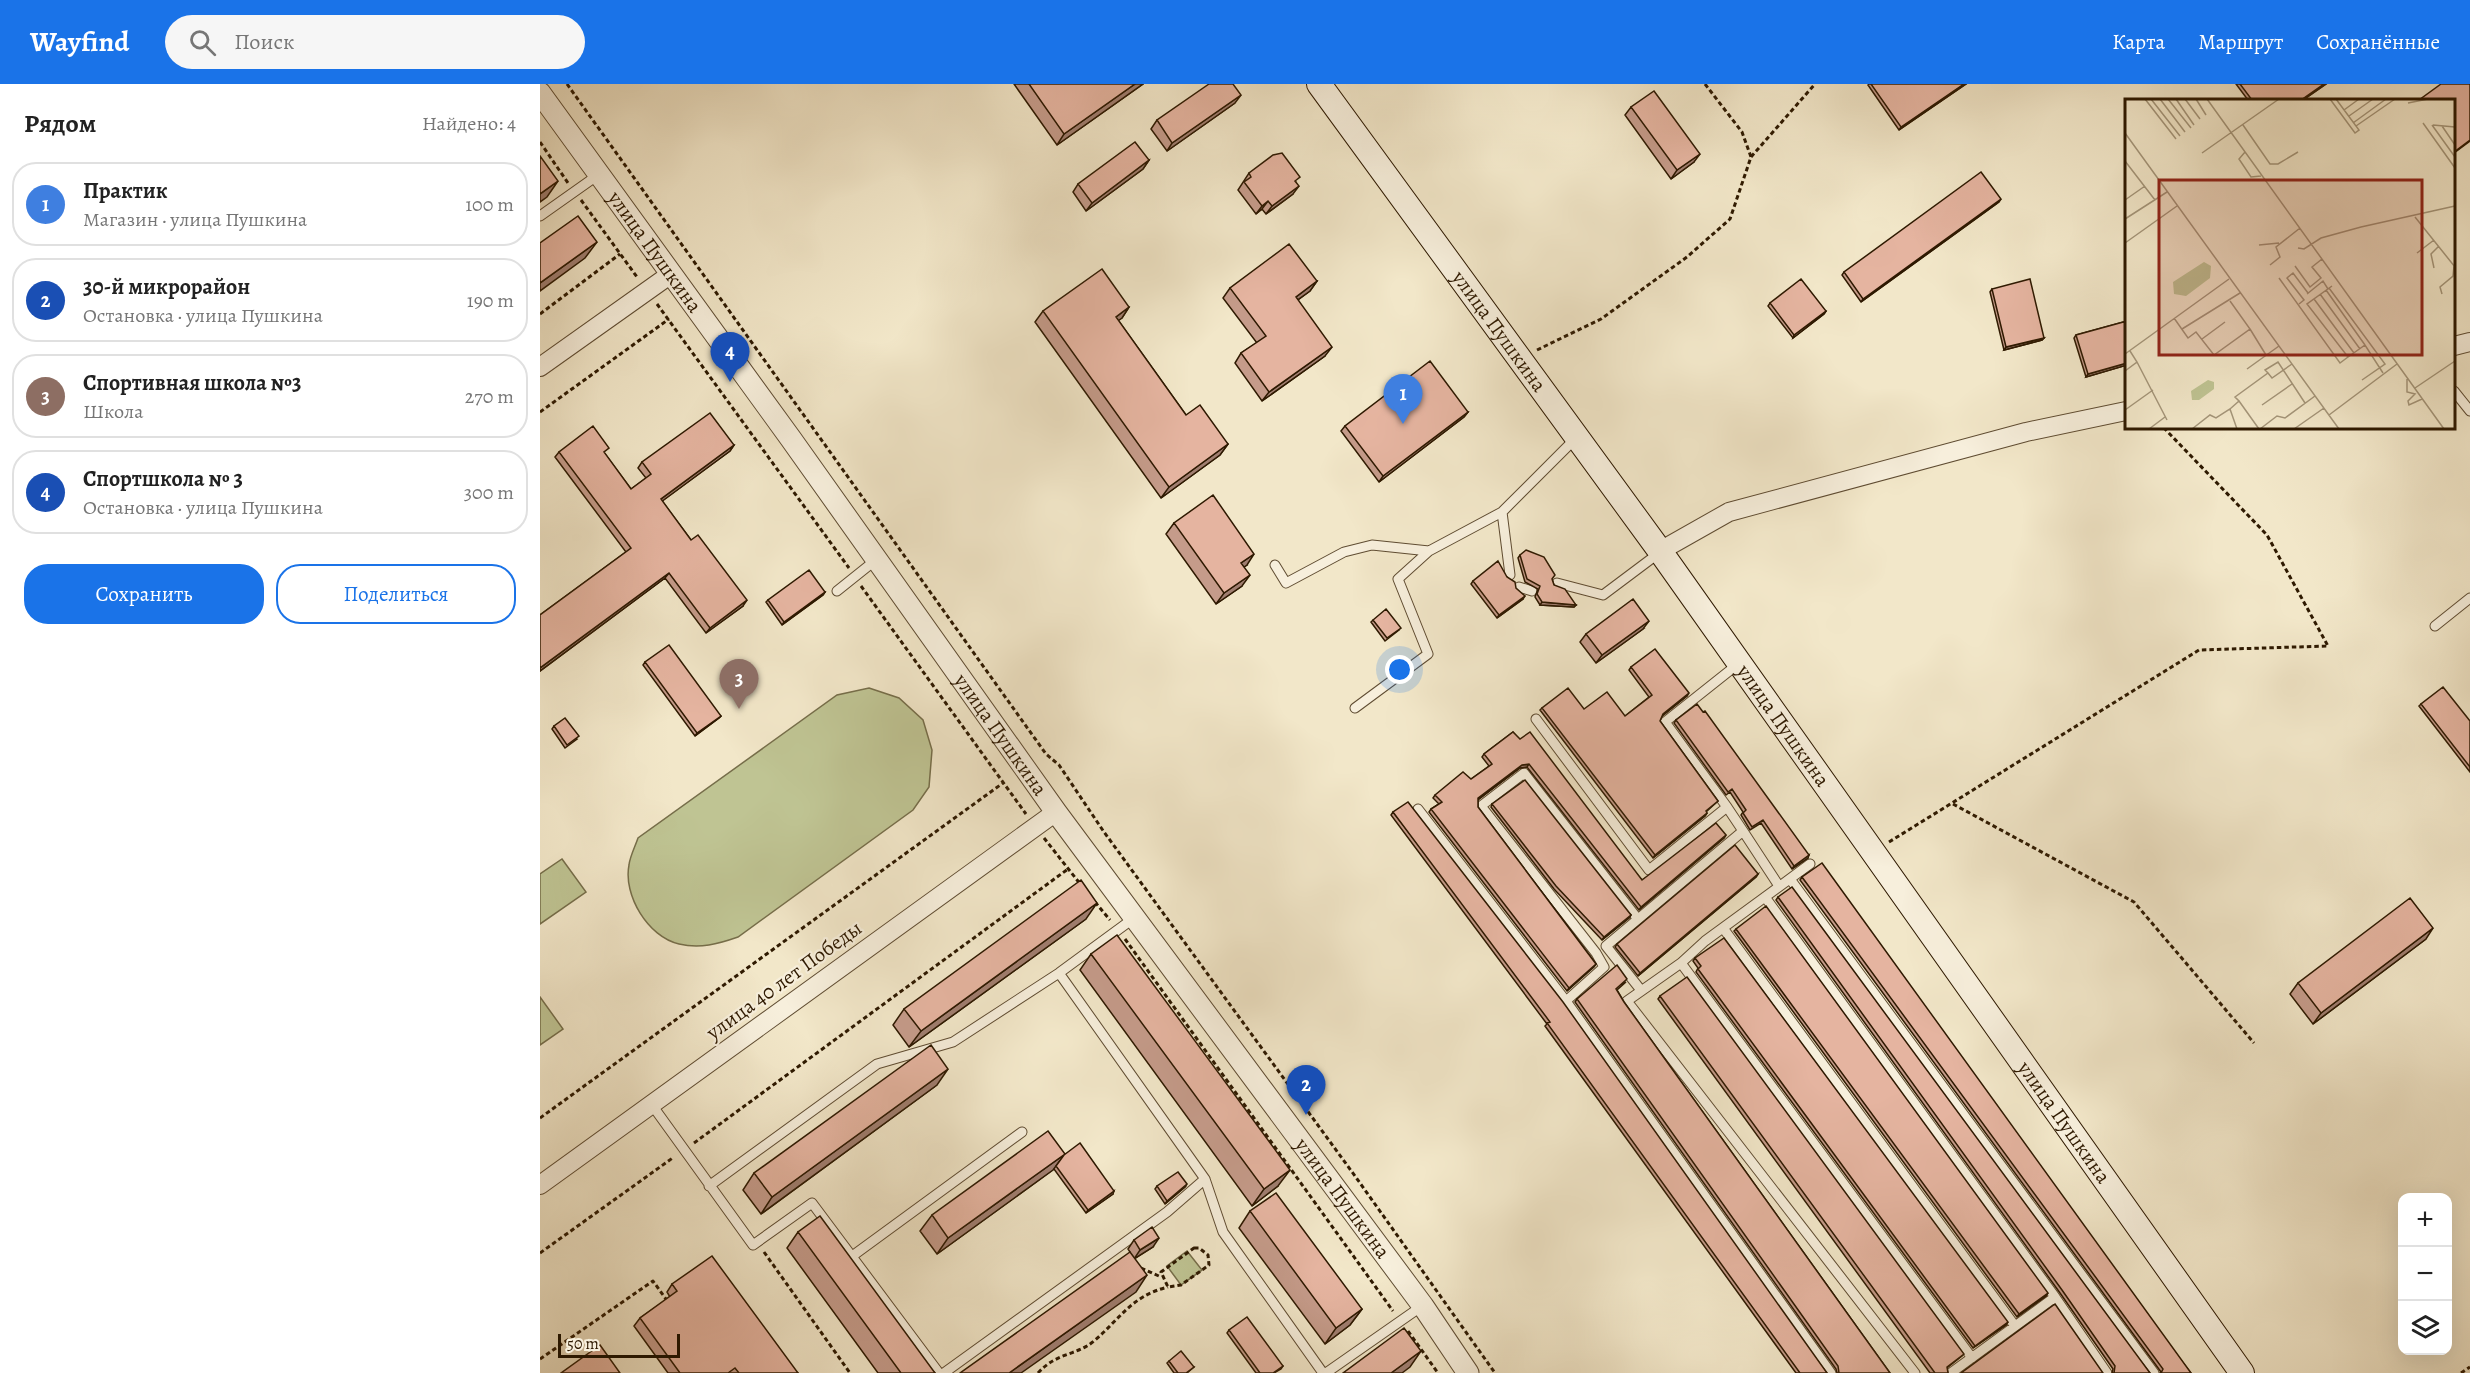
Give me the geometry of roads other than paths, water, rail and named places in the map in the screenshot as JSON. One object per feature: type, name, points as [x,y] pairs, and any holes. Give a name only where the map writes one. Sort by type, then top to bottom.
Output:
[{"type":"main road","name":"улица Пушкина","points":[[1319,84],[1660,551],[2242,1373]]},
{"type":"street","name":"улица Пушкина","points":[[540,93],[1056,812],[1126,924],[1423,1306],[1468,1373]]},
{"type":"street","points":[[540,367],[671,274]]},
{"type":"street","points":[[2455,346],[2470,342]]},
{"type":"street","points":[[1660,551],[1729,512],[2026,432],[2125,411]]},
{"type":"street","name":"улица 40 лет Победы","points":[[540,1185],[1056,812]]},
{"type":"lane","points":[[540,216],[598,175]]},
{"type":"lane","points":[[2455,391],[2470,411]]},
{"type":"lane","points":[[1355,708],[1428,654],[1398,579],[1429,551],[1503,512],[1576,438]]},
{"type":"lane","points":[[1503,512],[1510,575]]},
{"type":"lane","points":[[1275,565],[1286,584],[1344,552],[1372,545],[1429,551]]},
{"type":"lane","points":[[1557,584],[1603,595],[1660,551]]},
{"type":"lane","points":[[837,591],[877,560]]},
{"type":"lane","points":[[1519,587],[1532,591]]},
{"type":"lane","points":[[2435,626],[2470,598]]},
{"type":"lane","points":[[1738,664],[1665,722],[1727,807],[1779,886]]},
{"type":"lane","points":[[1536,719],[1649,870],[1727,807]]},
{"type":"lane","points":[[1566,1001],[1604,967],[1596,953],[1481,807],[1524,773],[1637,918]]},
{"type":"lane","points":[[1418,809],[1566,1001],[1831,1373]]},
{"type":"lane","points":[[1596,953],[1743,831]]},
{"type":"lane","points":[[1810,864],[1723,928],[1681,963],[1640,989],[1627,1001],[1915,1373]]},
{"type":"lane","points":[[1790,879],[2154,1373]]},
{"type":"lane","points":[[1765,897],[2055,1297],[2107,1373]]},
{"type":"lane","points":[[709,1185],[877,1064],[953,1042],[1059,973],[1126,924]]},
{"type":"lane","points":[[1723,928],[2015,1326]]},
{"type":"lane","points":[[1606,946],[1640,989]]},
{"type":"lane","points":[[1681,963],[1972,1358]]},
{"type":"lane","points":[[1059,973],[1205,1179],[1223,1232],[1324,1373],[1423,1306]]},
{"type":"lane","points":[[652,1105],[753,1245],[812,1203],[939,1373]]},
{"type":"lane","points":[[851,1257],[1022,1132]]},
{"type":"lane","points":[[944,1373],[1167,1212],[1205,1179]]},
{"type":"lane","points":[[1951,1373],[2055,1297]]},
{"type":"place","name":"Спортшкола № 3","points":[[730,382]]},
{"type":"place","name":"Практик","points":[[1403,424]]},
{"type":"place","name":"Спортивная школа №3","points":[[739,709]]},
{"type":"place","name":"30-й микрорайон","points":[[1306,1115]]}]
